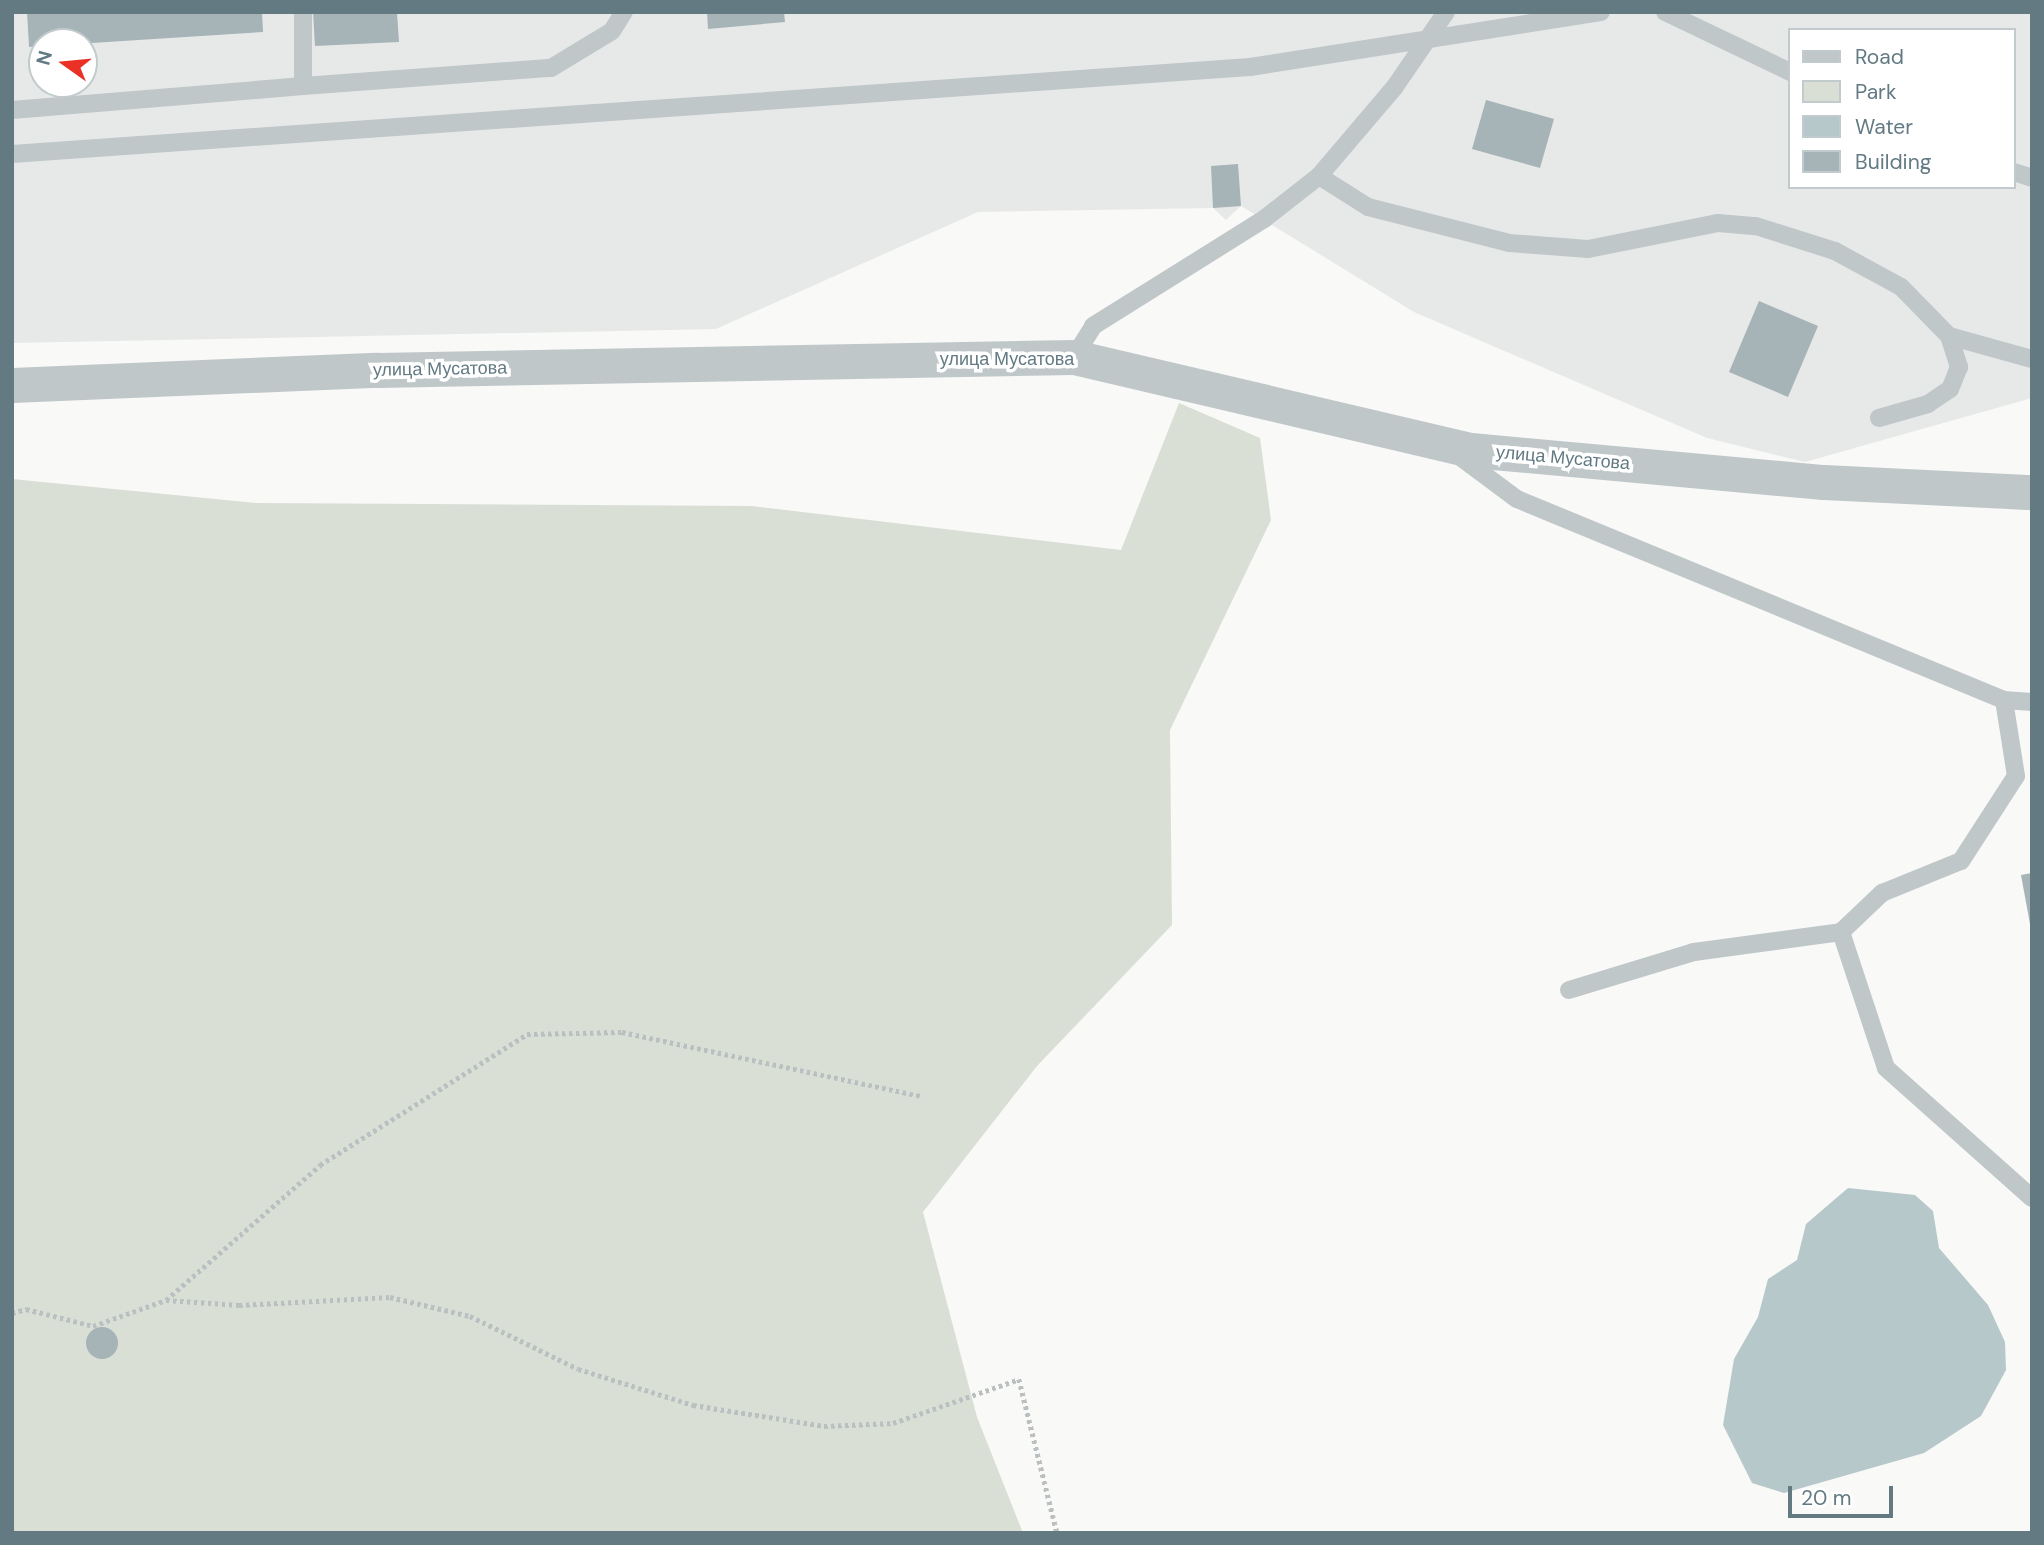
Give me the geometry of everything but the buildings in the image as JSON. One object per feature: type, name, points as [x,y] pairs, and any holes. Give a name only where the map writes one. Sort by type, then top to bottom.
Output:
[{"type":"street","name":"улица Мусатова","points":[[12,385],[377,370],[1074,357],[1420,440],[1824,482],[2032,492]]},
{"type":"lane","points":[[303,12],[303,86]]},
{"type":"lane","points":[[12,110],[551,68],[612,31],[624,12]]},
{"type":"lane","points":[[1074,357],[1093,326],[1264,219],[1320,176],[1394,88],[1446,12]]},
{"type":"lane","points":[[12,154],[1250,67],[1601,12]]},
{"type":"lane","points":[[1665,12],[1788,71]]},
{"type":"lane","points":[[1320,176],[1367,208],[1509,243],[1588,249],[1659,231],[1756,226],[1835,251],[1901,287],[1949,336],[1959,367],[1950,389],[1928,404],[1879,418]]},
{"type":"lane","points":[[1949,336],[2032,359]]},
{"type":"lane","points":[[1420,440],[1469,461],[1517,499],[2004,700],[2032,702]]},
{"type":"lane","points":[[1569,990],[1694,953],[1842,932],[1882,893],[1961,861],[2016,776],[2004,700]]},
{"type":"lane","points":[[1842,932],[1886,1068],[2032,1198]]},
{"type":"path","points":[[12,1313],[26,1309],[93,1326],[166,1300],[320,1165],[527,1034],[621,1032],[921,1096]]},
{"type":"path","points":[[166,1300],[239,1305],[390,1297],[470,1317],[578,1369],[693,1405],[824,1426],[893,1423],[1019,1379],[1057,1533]]},
{"type":"shaded area","points":[[12,12],[2032,12],[2032,398],[1805,462],[1707,438],[1414,312],[1241,206],[1226,220],[1213,208],[978,212],[716,329],[12,343]]},
{"type":"green space","points":[[1179,403],[1260,438],[1271,520],[1170,730],[1172,925],[1037,1066],[923,1212],[977,1417],[1023,1533],[12,1533],[12,479],[257,503],[752,506],[1121,550]]},
{"type":"water","points":[[1848,1188],[1915,1195],[1933,1211],[1939,1248],[1988,1305],[2005,1342],[2006,1370],[1981,1416],[1924,1453],[1784,1493],[1752,1483],[1723,1425],[1734,1359],[1758,1317],[1768,1279],[1797,1260],[1806,1224]]}]
